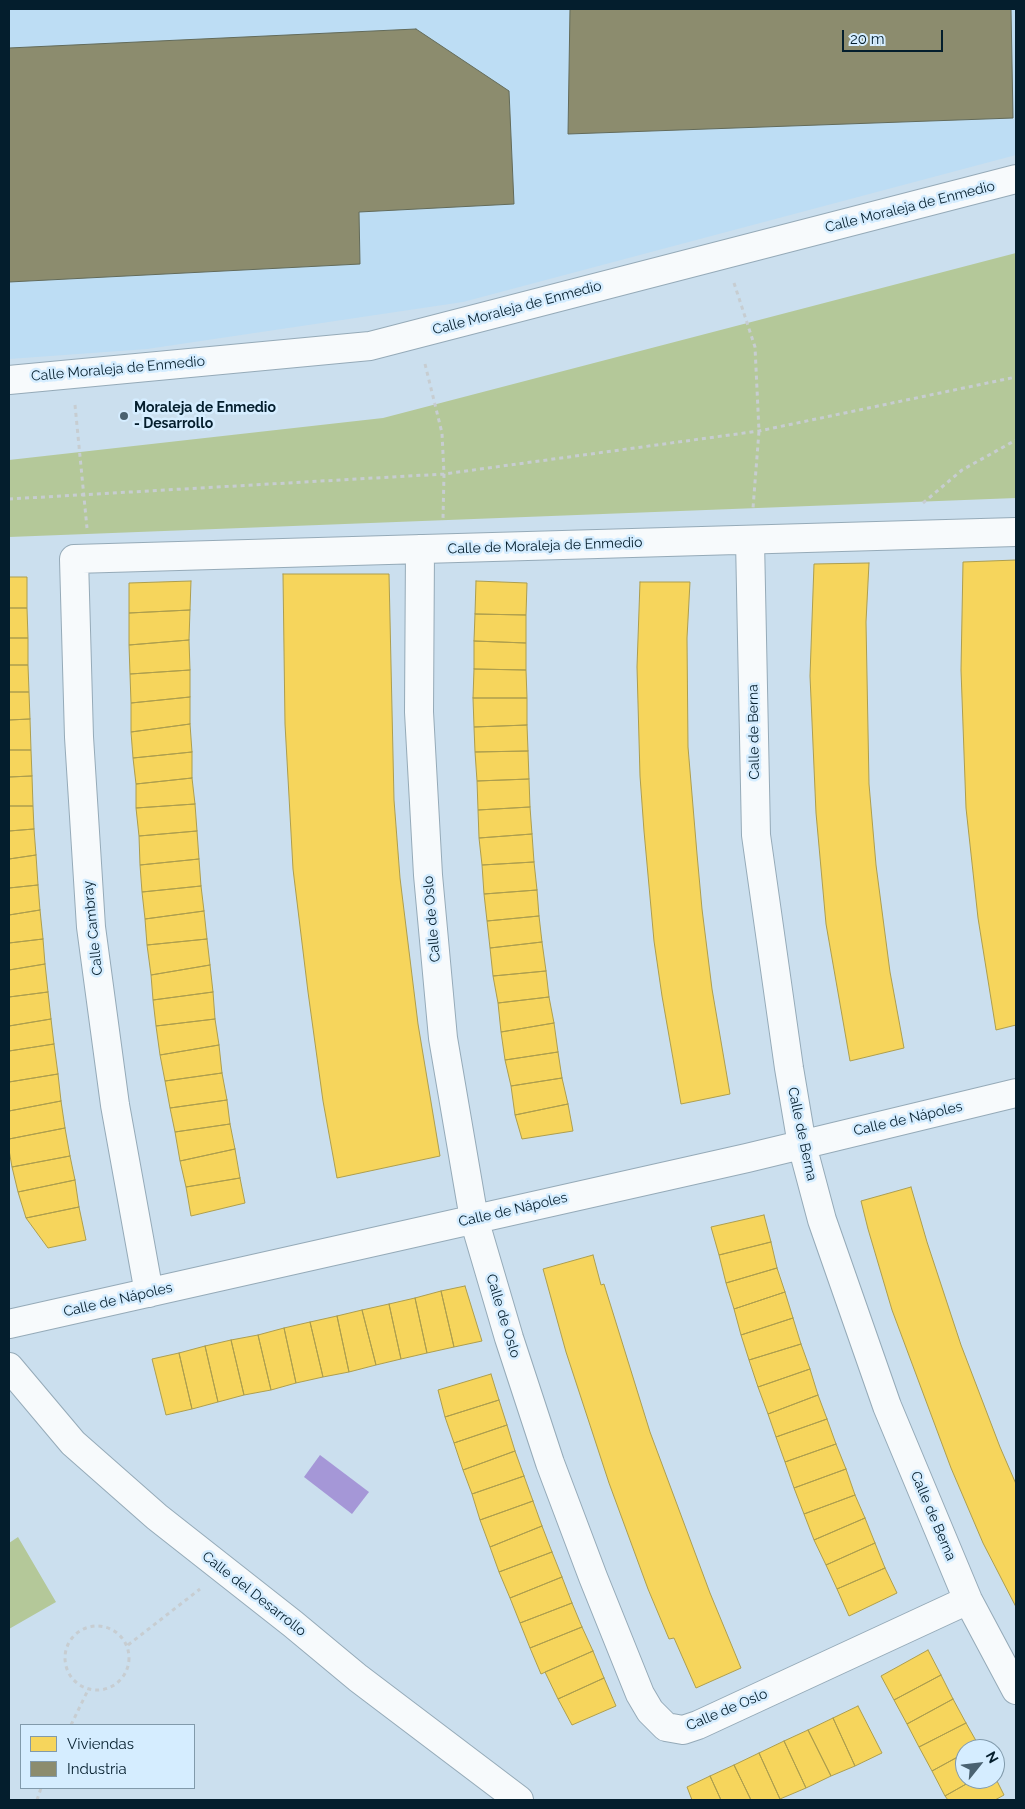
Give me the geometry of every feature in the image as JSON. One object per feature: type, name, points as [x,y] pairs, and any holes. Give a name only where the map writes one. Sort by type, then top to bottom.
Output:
[{"type":"street","name":"Calle Moraleja de Enmedio","points":[[9,380],[370,346],[1016,180]]},
{"type":"street","name":"Calle de Moraleja de Enmedio","points":[[82,559],[1016,532]]},
{"type":"street","name":"Calle de Berna","points":[[750,540],[756,835],[789,1068],[802,1144],[822,1220],[887,1406],[968,1600],[1016,1690]]},
{"type":"street","name":"Calle de Oslo","points":[[431,549],[419,712],[428,875],[443,1038],[474,1219],[509,1338],[550,1463],[640,1694],[650,1711],[666,1727],[683,1730],[698,1726],[968,1600]]},
{"type":"street","name":"Calle Cambray","points":[[82,559],[79,736],[91,927],[115,1105],[149,1293]]},
{"type":"street","name":"Calle de Nápoles","points":[[9,1324],[802,1144],[1016,1093]]},
{"type":"street","name":"Calle del Desarrollo","points":[[9,1367],[72,1443],[157,1518],[293,1624],[358,1678],[519,1800]]},
{"type":"path","points":[[724,254],[755,347],[759,431],[750,540]]},
{"type":"path","points":[[417,334],[442,433],[444,474],[431,549]]},
{"type":"path","points":[[71,374],[85,494],[82,559]]},
{"type":"path","points":[[9,499],[444,474],[759,431],[1016,377]]},
{"type":"path","points":[[885,536],[962,470],[1016,440]]},
{"type":"path","points":[[128,1645],[224,1570]]},
{"type":"path","points":[[98,1625],[116,1630],[128,1645],[130,1663],[122,1680],[106,1690],[88,1690],[72,1680],[64,1663],[67,1644],[79,1630],[98,1625]]},
{"type":"path","points":[[71,1724],[88,1690]]},
{"type":"shaded area","points":[[9,9],[1016,9],[1016,155],[463,302],[147,349],[9,359]]},
{"type":"shaded area","points":[[320,1455],[369,1492],[352,1514],[304,1477]]},
{"type":"green space","points":[[1016,253],[1016,498],[9,537],[9,460],[383,418]]},
{"type":"green space","points":[[18,1537],[56,1602],[9,1629],[9,1543]]},
{"type":"building: Viviendas","points":[[1016,560],[1016,1025],[996,1030],[978,918],[966,808],[961,670],[963,562]]},
{"type":"building: Viviendas","points":[[869,563],[866,622],[869,784],[876,865],[890,972],[904,1048],[850,1061],[826,924],[816,813],[810,676],[814,564]]},
{"type":"building: Viviendas","points":[[283,574],[389,574],[394,800],[400,878],[418,1024],[440,1156],[337,1178],[323,1101],[293,869],[285,724]]},
{"type":"building: Viviendas","points":[[9,577],[27,577],[27,608],[9,608]]},
{"type":"building: Viviendas","points":[[191,581],[190,610],[129,613],[129,583]]},
{"type":"building: Viviendas","points":[[476,581],[527,583],[526,615],[475,614]]},
{"type":"building: Viviendas","points":[[640,582],[690,582],[687,638],[688,747],[702,909],[712,989],[730,1094],[681,1104],[654,941],[644,831],[640,776],[637,667]]},
{"type":"building: Viviendas","points":[[9,608],[27,608],[28,638],[9,638]]},
{"type":"building: Viviendas","points":[[190,610],[189,640],[129,645],[129,613]]},
{"type":"building: Viviendas","points":[[475,614],[526,615],[526,643],[474,641]]},
{"type":"building: Viviendas","points":[[9,638],[28,638],[28,665],[9,665]]},
{"type":"building: Viviendas","points":[[189,640],[190,670],[130,674],[129,645]]},
{"type":"building: Viviendas","points":[[474,641],[526,643],[526,670],[474,669]]},
{"type":"building: Viviendas","points":[[9,665],[28,665],[29,692],[9,692]]},
{"type":"building: Viviendas","points":[[474,669],[526,670],[527,698],[473,698]]},
{"type":"building: Viviendas","points":[[190,670],[190,697],[131,703],[130,674]]},
{"type":"building: Viviendas","points":[[9,692],[29,692],[30,719],[9,720]]},
{"type":"building: Viviendas","points":[[190,697],[190,724],[131,732],[131,703]]},
{"type":"building: Viviendas","points":[[473,698],[527,698],[527,725],[474,727]]},
{"type":"building: Viviendas","points":[[30,719],[31,750],[9,750],[9,720]]},
{"type":"building: Viviendas","points":[[190,724],[192,752],[133,758],[131,732]]},
{"type":"building: Viviendas","points":[[527,725],[528,751],[475,752],[474,727]]},
{"type":"building: Viviendas","points":[[9,750],[31,750],[32,776],[9,777]]},
{"type":"building: Viviendas","points":[[528,751],[529,779],[477,781],[475,752]]},
{"type":"building: Viviendas","points":[[192,752],[192,778],[136,784],[133,758]]},
{"type":"building: Viviendas","points":[[32,776],[33,806],[9,806],[9,777]]},
{"type":"building: Viviendas","points":[[192,778],[195,804],[136,808],[136,784]]},
{"type":"building: Viviendas","points":[[529,779],[530,807],[478,810],[477,781]]},
{"type":"building: Viviendas","points":[[195,804],[197,831],[139,836],[136,808]]},
{"type":"building: Viviendas","points":[[9,806],[33,806],[34,829],[9,831]]},
{"type":"building: Viviendas","points":[[530,807],[532,834],[479,838],[478,810]]},
{"type":"building: Viviendas","points":[[34,829],[36,855],[9,859],[9,831]]},
{"type":"building: Viviendas","points":[[197,831],[199,859],[140,865],[139,836]]},
{"type":"building: Viviendas","points":[[532,834],[534,862],[482,865],[479,838]]},
{"type":"building: Viviendas","points":[[36,855],[38,885],[9,888],[9,859]]},
{"type":"building: Viviendas","points":[[199,859],[201,886],[142,892],[140,865]]},
{"type":"building: Viviendas","points":[[534,862],[537,890],[484,894],[482,865]]},
{"type":"building: Viviendas","points":[[38,885],[40,910],[9,915],[9,888]]},
{"type":"building: Viviendas","points":[[201,886],[204,911],[145,919],[142,892]]},
{"type":"building: Viviendas","points":[[537,890],[539,916],[487,921],[484,894]]},
{"type":"building: Viviendas","points":[[40,910],[43,939],[9,943],[9,915]]},
{"type":"building: Viviendas","points":[[204,911],[207,939],[147,945],[145,919]]},
{"type":"building: Viviendas","points":[[539,916],[542,942],[490,948],[487,921]]},
{"type":"building: Viviendas","points":[[43,939],[45,964],[9,970],[9,943]]},
{"type":"building: Viviendas","points":[[207,939],[210,965],[151,975],[147,945]]},
{"type":"building: Viviendas","points":[[542,942],[546,971],[493,976],[490,948]]},
{"type":"building: Viviendas","points":[[45,964],[48,992],[9,997],[9,970]]},
{"type":"building: Viviendas","points":[[210,965],[213,992],[153,1000],[151,975]]},
{"type":"building: Viviendas","points":[[546,971],[549,997],[498,1003],[493,976]]},
{"type":"building: Viviendas","points":[[48,992],[51,1019],[9,1026],[9,997]]},
{"type":"building: Viviendas","points":[[213,992],[215,1019],[156,1026],[153,1000]]},
{"type":"building: Viviendas","points":[[549,997],[554,1023],[501,1032],[498,1003]]},
{"type":"building: Viviendas","points":[[51,1019],[54,1044],[9,1051],[9,1026]]},
{"type":"building: Viviendas","points":[[215,1019],[219,1045],[160,1055],[156,1026]]},
{"type":"building: Viviendas","points":[[554,1023],[558,1052],[505,1060],[501,1032]]},
{"type":"building: Viviendas","points":[[54,1044],[58,1074],[9,1082],[9,1051]]},
{"type":"building: Viviendas","points":[[219,1045],[222,1073],[165,1081],[160,1055]]},
{"type":"building: Viviendas","points":[[558,1052],[562,1078],[511,1086],[505,1060]]},
{"type":"building: Viviendas","points":[[222,1073],[227,1100],[170,1108],[165,1081]]},
{"type":"building: Viviendas","points":[[58,1074],[61,1101],[9,1111],[9,1082]]},
{"type":"building: Viviendas","points":[[562,1078],[568,1104],[515,1115],[511,1086]]},
{"type":"building: Viviendas","points":[[227,1100],[230,1124],[175,1132],[170,1108]]},
{"type":"building: Viviendas","points":[[61,1101],[65,1128],[9,1139],[9,1111]]},
{"type":"building: Viviendas","points":[[568,1104],[573,1131],[522,1139],[515,1115]]},
{"type":"building: Viviendas","points":[[230,1124],[235,1149],[180,1161],[175,1132]]},
{"type":"building: Viviendas","points":[[65,1128],[70,1156],[12,1167],[9,1139]]},
{"type":"building: Viviendas","points":[[235,1149],[240,1178],[186,1187],[180,1161]]},
{"type":"building: Viviendas","points":[[70,1156],[75,1180],[18,1192],[12,1167]]},
{"type":"building: Viviendas","points":[[240,1178],[245,1203],[191,1216],[186,1187]]},
{"type":"building: Viviendas","points":[[75,1180],[79,1207],[26,1218],[18,1192]]},
{"type":"building: Viviendas","points":[[911,1187],[961,1345],[1016,1484],[1016,1607],[983,1543],[951,1468],[892,1310],[861,1201]]},
{"type":"building: Viviendas","points":[[79,1207],[86,1240],[48,1248],[26,1218]]},
{"type":"building: Viviendas","points":[[764,1215],[771,1242],[719,1255],[711,1227]]},
{"type":"building: Viviendas","points":[[771,1242],[777,1268],[726,1283],[719,1255]]},
{"type":"building: Viviendas","points":[[593,1255],[601,1285],[604,1284],[650,1432],[710,1593],[741,1668],[696,1688],[674,1638],[669,1639],[648,1589],[609,1483],[566,1352],[543,1269]]},
{"type":"building: Viviendas","points":[[777,1268],[785,1292],[734,1309],[726,1283]]},
{"type":"building: Viviendas","points":[[465,1286],[482,1341],[454,1347],[441,1291]]},
{"type":"building: Viviendas","points":[[441,1291],[454,1347],[427,1353],[415,1298]]},
{"type":"building: Viviendas","points":[[785,1292],[793,1318],[741,1335],[734,1309]]},
{"type":"building: Viviendas","points":[[415,1298],[427,1353],[401,1359],[389,1304]]},
{"type":"building: Viviendas","points":[[389,1304],[401,1359],[376,1365],[362,1310]]},
{"type":"building: Viviendas","points":[[362,1310],[376,1365],[349,1372],[337,1316]]},
{"type":"building: Viviendas","points":[[337,1316],[349,1372],[323,1377],[310,1322]]},
{"type":"building: Viviendas","points":[[793,1318],[801,1344],[749,1360],[741,1335]]},
{"type":"building: Viviendas","points":[[310,1322],[323,1377],[296,1383],[284,1328]]},
{"type":"building: Viviendas","points":[[284,1328],[296,1383],[271,1390],[258,1335]]},
{"type":"building: Viviendas","points":[[258,1335],[271,1390],[244,1395],[231,1340]]},
{"type":"building: Viviendas","points":[[231,1340],[244,1395],[218,1402],[205,1346]]},
{"type":"building: Viviendas","points":[[801,1344],[810,1369],[758,1387],[749,1360]]},
{"type":"building: Viviendas","points":[[205,1346],[218,1402],[192,1409],[179,1353]]},
{"type":"building: Viviendas","points":[[179,1353],[192,1409],[166,1415],[152,1359]]},
{"type":"building: Viviendas","points":[[810,1369],[818,1395],[768,1414],[758,1387]]},
{"type":"building: Viviendas","points":[[491,1374],[499,1400],[445,1417],[438,1390]]},
{"type":"building: Viviendas","points":[[818,1395],[827,1419],[776,1437],[768,1414]]},
{"type":"building: Viviendas","points":[[499,1400],[507,1425],[454,1443],[445,1417]]},
{"type":"building: Viviendas","points":[[827,1419],[836,1444],[785,1462],[776,1437]]},
{"type":"building: Viviendas","points":[[507,1425],[515,1451],[463,1470],[454,1443]]},
{"type":"building: Viviendas","points":[[836,1444],[846,1469],[794,1488],[785,1462]]},
{"type":"building: Viviendas","points":[[515,1451],[524,1476],[472,1494],[463,1470]]},
{"type":"building: Viviendas","points":[[846,1469],[855,1495],[804,1514],[794,1488]]},
{"type":"building: Viviendas","points":[[524,1476],[533,1501],[480,1520],[472,1494]]},
{"type":"building: Viviendas","points":[[855,1495],[865,1518],[814,1540],[804,1514]]},
{"type":"building: Viviendas","points":[[533,1501],[542,1526],[490,1547],[480,1520]]},
{"type":"building: Viviendas","points":[[865,1518],[875,1543],[826,1565],[814,1540]]},
{"type":"building: Viviendas","points":[[542,1526],[552,1552],[499,1572],[490,1547]]},
{"type":"building: Viviendas","points":[[875,1543],[885,1568],[837,1589],[826,1565]]},
{"type":"building: Viviendas","points":[[552,1552],[562,1577],[510,1598],[499,1572]]},
{"type":"building: Viviendas","points":[[885,1568],[897,1593],[849,1616],[837,1589]]},
{"type":"building: Viviendas","points":[[562,1577],[572,1603],[520,1623],[510,1598]]},
{"type":"building: Viviendas","points":[[572,1603],[582,1627],[530,1648],[520,1623]]},
{"type":"building: Viviendas","points":[[582,1627],[593,1651],[541,1674],[530,1648]]},
{"type":"building: Viviendas","points":[[928,1650],[941,1675],[894,1700],[881,1676]]},
{"type":"building: Viviendas","points":[[593,1651],[604,1678],[558,1699],[545,1672]]},
{"type":"building: Viviendas","points":[[941,1675],[953,1699],[907,1724],[894,1700]]},
{"type":"building: Viviendas","points":[[604,1678],[616,1706],[572,1725],[558,1699]]},
{"type":"building: Viviendas","points":[[953,1699],[966,1723],[919,1747],[907,1724]]},
{"type":"building: Viviendas","points":[[858,1706],[882,1753],[855,1766],[833,1718]]},
{"type":"building: Viviendas","points":[[833,1718],[855,1766],[831,1776],[808,1730]]},
{"type":"building: Viviendas","points":[[966,1723],[975,1739],[955,1739],[955,1758],[932,1771],[919,1747]]},
{"type":"building: Viviendas","points":[[808,1730],[831,1776],[806,1788],[784,1741]]},
{"type":"building: Viviendas","points":[[784,1741],[806,1788],[780,1799],[759,1753]]},
{"type":"building: Viviendas","points":[[759,1753],[780,1799],[778,1800],[751,1800],[734,1765]]},
{"type":"building: Viviendas","points":[[955,1758],[955,1789],[957,1789],[945,1796],[932,1771]]},
{"type":"building: Viviendas","points":[[734,1765],[751,1800],[721,1800],[710,1776]]},
{"type":"building: Viviendas","points":[[710,1776],[721,1800],[692,1800],[687,1787]]},
{"type":"building: Viviendas","points":[[957,1789],[1001,1789],[1004,1795],[995,1800],[948,1800],[945,1796]]},
{"type":"building: Industria","points":[[570,9],[1011,9],[1013,118],[568,134]]},
{"type":"building: Industria","points":[[416,29],[509,91],[514,204],[359,212],[360,264],[9,282],[9,48]]},
{"type":"place","name":"Moraleja de Enmedio - Desarrollo","points":[[124,416]]}]
